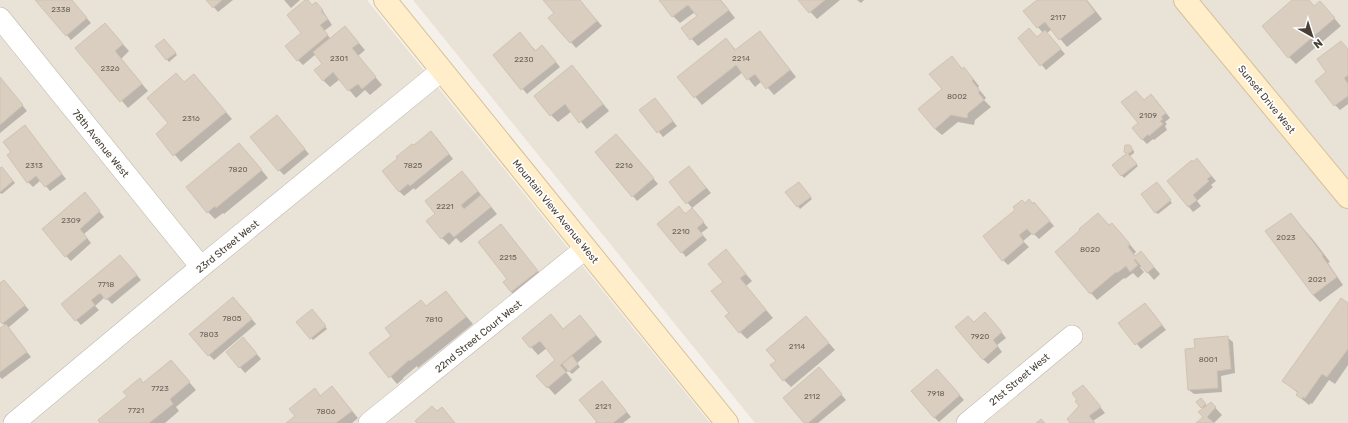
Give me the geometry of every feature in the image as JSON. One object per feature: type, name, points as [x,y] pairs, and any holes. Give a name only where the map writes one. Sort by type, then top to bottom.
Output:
[{"type":"street","name":"Mountain View Avenue West","points":[[385,0],[727,423]]},
{"type":"street","name":"Sunset Drive West","points":[[1185,0],[1348,197]]},
{"type":"street","name":"78th Avenue West","points":[[0,18],[201,267]]},
{"type":"street","name":"23rd Street West","points":[[14,423],[201,267],[441,71]]},
{"type":"street","name":"22nd Street Court West","points":[[369,423],[586,248]]},
{"type":"street","name":"21st Street West","points":[[967,423],[1072,336]]},
{"type":"shaded area","points":[[0,0],[367,0],[710,423],[0,423]]},
{"type":"shaded area","points":[[413,0],[1348,0],[1348,423],[755,423]]},
{"type":"building","points":[[35,0],[72,0],[87,18],[66,36]]},
{"type":"building","points":[[206,0],[222,0],[213,8]]},
{"type":"building","points":[[305,0],[308,0],[312,5],[316,2],[323,10],[321,11],[328,19],[320,25],[328,35],[297,61],[285,46],[301,33],[287,15]]},
{"type":"building","points":[[543,0],[580,0],[597,21],[570,43],[548,18],[554,13]]},
{"type":"building","points":[[659,0],[720,0],[729,10],[690,40],[681,28],[697,16],[688,5],[672,17]]},
{"type":"building","points":[[798,0],[825,0],[809,13]]},
{"type":"building","points":[[1037,0],[1086,0],[1095,12],[1059,40],[1045,22],[1037,28],[1023,11]]},
{"type":"building","points":[[1292,0],[1309,0],[1314,6],[1320,1],[1335,18],[1288,58],[1262,26]]},
{"type":"building","points":[[105,23],[123,44],[115,51],[142,84],[120,102],[75,48]]},
{"type":"building","points":[[345,26],[359,43],[352,48],[376,77],[362,89],[358,84],[348,91],[333,72],[323,81],[314,70],[322,64],[313,52]]},
{"type":"building","points":[[1029,28],[1037,37],[1045,30],[1061,49],[1040,66],[1018,38]]},
{"type":"building","points":[[760,31],[790,70],[766,89],[755,74],[747,80],[736,65],[694,98],[677,77],[726,38],[735,50]]},
{"type":"building","points":[[520,32],[535,51],[542,45],[556,62],[521,90],[493,55]]},
{"type":"building","points":[[164,39],[176,53],[166,60],[155,46]]},
{"type":"building","points":[[1341,41],[1348,49],[1348,75],[1344,78],[1348,84],[1348,96],[1334,106],[1315,81],[1326,72],[1317,59]]},
{"type":"building","points":[[952,56],[962,69],[964,67],[973,79],[972,81],[980,91],[978,92],[984,100],[968,113],[967,118],[951,115],[935,129],[918,109],[942,89],[929,74]]},
{"type":"building","points":[[572,65],[603,104],[579,123],[565,104],[550,116],[534,96]]},
{"type":"building","points":[[176,73],[184,82],[194,74],[226,112],[173,156],[156,134],[168,123],[147,98]]},
{"type":"building","points":[[0,77],[23,105],[0,125]]},
{"type":"building","points":[[1136,91],[1144,100],[1151,94],[1166,113],[1161,117],[1163,119],[1160,121],[1163,124],[1142,140],[1132,128],[1138,123],[1121,102]]},
{"type":"building","points":[[655,98],[673,121],[657,133],[639,110]]},
{"type":"building","points":[[277,115],[305,149],[278,171],[250,137]]},
{"type":"building","points":[[25,125],[62,174],[45,187],[36,176],[27,183],[7,155],[11,152],[3,142]]},
{"type":"building","points":[[431,131],[449,154],[410,186],[408,184],[399,192],[382,171],[398,158],[396,157]]},
{"type":"building","points":[[616,134],[654,178],[632,197],[595,152]]},
{"type":"building","points":[[239,143],[262,170],[216,208],[215,206],[207,213],[186,187]]},
{"type":"building","points":[[1125,145],[1130,145],[1132,148],[1132,151],[1128,154],[1137,164],[1121,176],[1112,165],[1127,153],[1124,152]]},
{"type":"building","points":[[1197,158],[1211,176],[1207,179],[1209,181],[1193,195],[1197,200],[1188,207],[1167,181],[1192,160],[1193,162]]},
{"type":"building","points":[[689,166],[706,188],[686,204],[669,182]]},
{"type":"building","points":[[2,167],[13,181],[0,192],[0,168]]},
{"type":"building","points":[[462,171],[478,191],[461,205],[464,209],[481,195],[491,207],[454,237],[449,232],[441,239],[426,221],[435,214],[425,201]]},
{"type":"building","points":[[799,182],[811,197],[797,207],[785,192]]},
{"type":"building","points":[[1157,182],[1171,200],[1155,213],[1141,194]]},
{"type":"building","points":[[85,192],[100,211],[80,229],[87,238],[65,257],[42,229]]},
{"type":"building","points":[[1029,199],[1033,204],[1034,202],[1050,221],[1033,235],[1027,229],[1019,235],[1024,242],[1002,261],[983,236],[1015,210],[1013,207],[1022,200],[1025,203]]},
{"type":"building","points":[[679,206],[685,214],[692,208],[704,222],[697,228],[703,235],[681,253],[657,224]]},
{"type":"building","points":[[1098,213],[1109,225],[1112,223],[1130,244],[1128,247],[1135,256],[1141,251],[1154,267],[1147,273],[1135,259],[1134,260],[1138,265],[1130,272],[1126,266],[1117,273],[1116,272],[1090,294],[1055,252]]},
{"type":"building","points":[[1291,213],[1323,255],[1322,256],[1337,277],[1313,295],[1265,231]]},
{"type":"building","points":[[501,224],[538,271],[511,292],[503,282],[507,279],[478,242]]},
{"type":"building","points":[[726,249],[746,274],[740,278],[766,310],[739,333],[725,316],[729,313],[711,291],[723,282],[708,264]]},
{"type":"building","points":[[120,255],[137,275],[106,300],[100,293],[91,300],[95,305],[75,321],[61,304]]},
{"type":"building","points":[[4,280],[25,305],[2,324],[0,321],[0,283]]},
{"type":"building","points":[[446,291],[466,317],[410,361],[409,360],[389,378],[369,353],[391,336],[385,328],[421,300],[426,306]]},
{"type":"building","points":[[233,297],[252,319],[208,356],[189,334]]},
{"type":"building","points":[[1341,298],[1348,303],[1348,349],[1327,377],[1322,374],[1305,398],[1303,397],[1302,399],[1296,395],[1298,392],[1282,381]]},
{"type":"building","points":[[1145,303],[1162,325],[1135,345],[1118,323]]},
{"type":"building","points":[[312,309],[326,326],[310,339],[296,322]]},
{"type":"building","points":[[985,312],[1002,332],[993,340],[998,346],[983,360],[955,327],[968,316],[974,322]]},
{"type":"building","points":[[551,314],[563,329],[580,315],[596,335],[560,365],[566,372],[547,388],[536,376],[555,360],[540,341],[530,348],[522,338]]},
{"type":"building","points":[[806,316],[829,343],[783,381],[770,365],[776,361],[766,350]]},
{"type":"building","points":[[6,324],[27,352],[0,372],[0,328]]},
{"type":"building","points":[[1228,336],[1231,369],[1217,371],[1218,388],[1188,390],[1185,349],[1195,348],[1194,339]]},
{"type":"building","points":[[243,337],[257,354],[239,368],[226,352]]},
{"type":"building","points":[[572,356],[578,364],[569,372],[562,364]]},
{"type":"building","points":[[171,360],[190,382],[170,399],[173,404],[149,423],[100,423],[98,420],[127,396],[123,392],[140,378],[143,383]]},
{"type":"building","points":[[819,367],[842,394],[808,423],[804,423],[783,398]]},
{"type":"building","points":[[937,369],[960,395],[934,418],[911,391]]},
{"type":"building","points":[[602,381],[627,412],[613,423],[595,423],[597,422],[579,400]]},
{"type":"building","points":[[1083,385],[1101,407],[1089,416],[1095,423],[1070,423],[1067,419],[1079,406],[1072,393]]},
{"type":"building","points":[[332,386],[352,411],[336,423],[286,423],[295,416],[289,409],[315,388],[320,396]]},
{"type":"building","points":[[1201,398],[1206,404],[1201,408],[1196,402]]},
{"type":"building","points":[[1211,402],[1216,407],[1207,417],[1214,423],[1196,423],[1203,417],[1198,412]]},
{"type":"building","points":[[432,406],[437,411],[442,407],[455,423],[417,423],[415,421]]},
{"type":"building","points":[[1041,419],[1045,423],[1036,423]]}]
